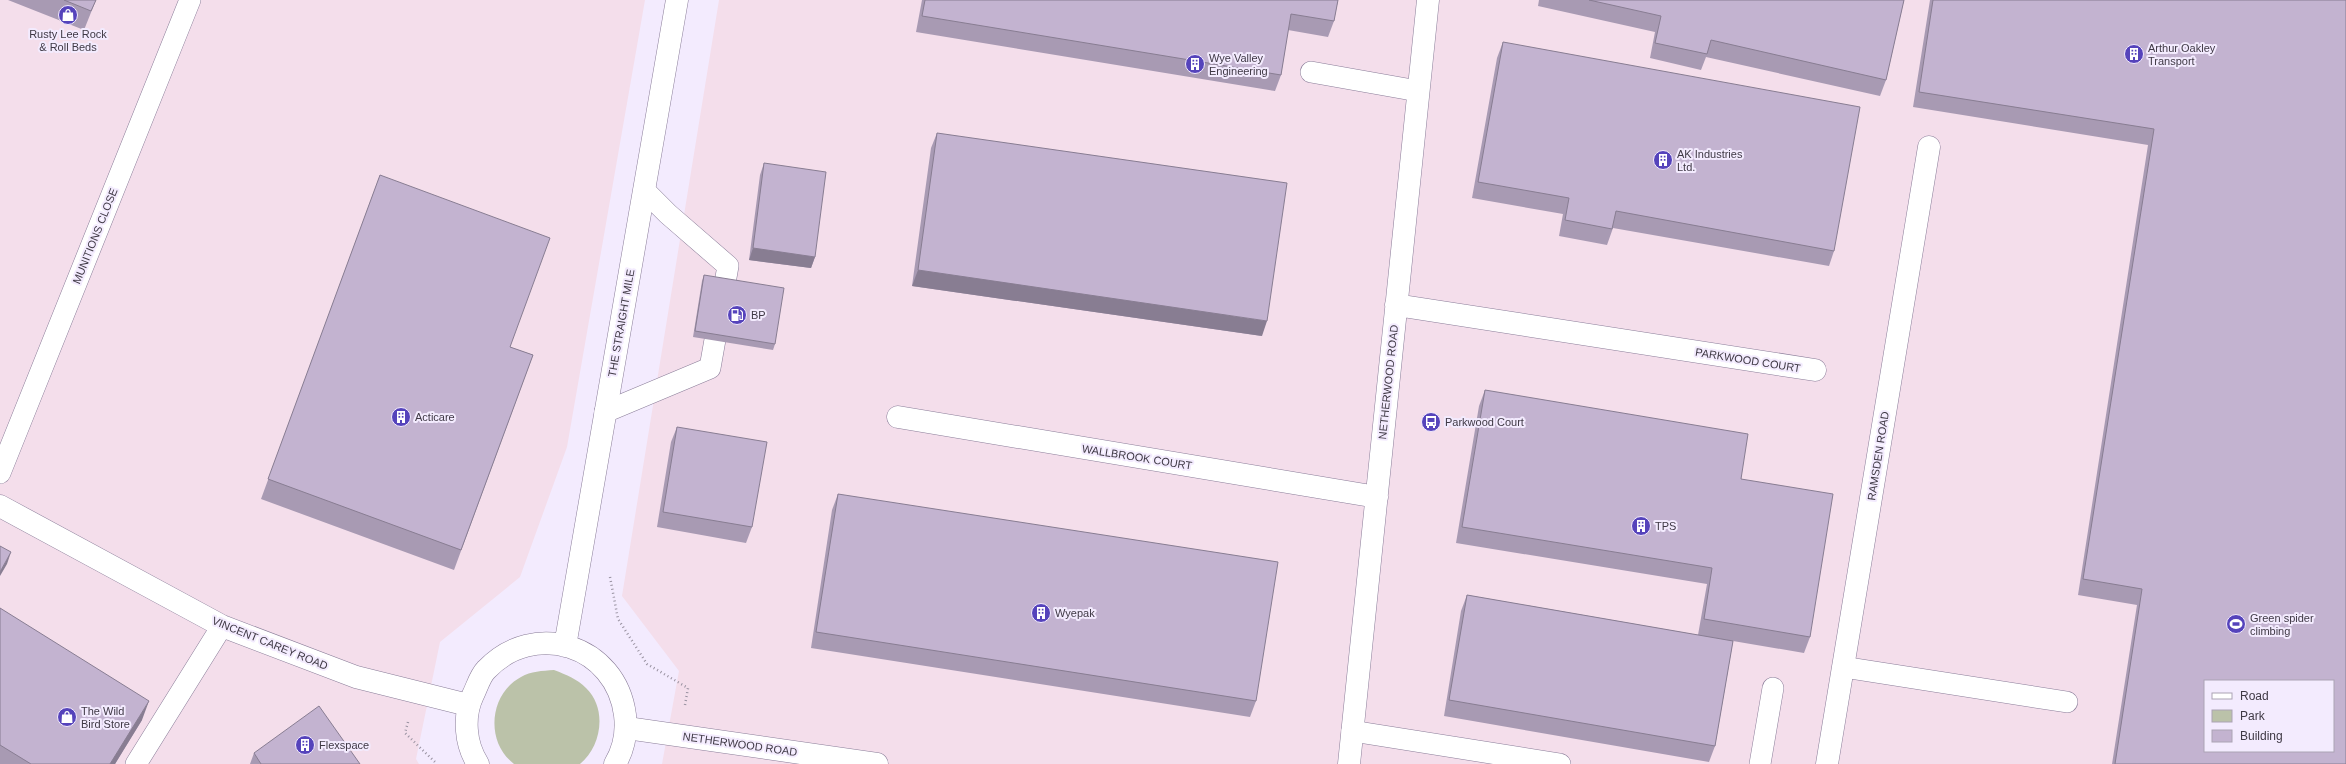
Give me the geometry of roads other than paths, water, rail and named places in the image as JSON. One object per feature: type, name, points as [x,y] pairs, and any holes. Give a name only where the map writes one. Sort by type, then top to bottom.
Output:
[{"type":"street","name":"THE STRAIGHT MILE","points":[[565,646],[677,0]]},
{"type":"street","name":"NETHERWOOD ROAD","points":[[1349,764],[1428,0]]},
{"type":"street","name":"RAMSDEN ROAD","points":[[1827,764],[1929,147]]},
{"type":"street","name":"PARKWOOD COURT","points":[[1396,305],[1814,370]]},
{"type":"street","name":"WALLBROOK COURT","points":[[898,417],[1377,496]]},
{"type":"street","name":"VINCENT CAREY ROAD","points":[[0,506],[222,626],[356,677],[468,705]]},
{"type":"street","points":[[478,764],[473,757],[466,731],[468,705],[485,671],[506,653],[531,644],[558,643],[587,653],[609,672],[623,699],[627,728],[621,754],[615,764]]},
{"type":"street","name":"NETHERWOOD ROAD","points":[[627,728],[840,761],[877,764]]},
{"type":"lane","name":"MUNITIONS CLOSE","points":[[0,473],[190,0]]},
{"type":"lane","points":[[1311,72],[1418,92]]},
{"type":"lane","points":[[605,412],[710,368],[728,266],[668,214],[644,190]]},
{"type":"lane","points":[[136,764],[222,626]]},
{"type":"lane","points":[[1843,667],[2067,702]]},
{"type":"lane","points":[[1760,764],[1773,688]]},
{"type":"lane","points":[[1352,731],[1560,764]]},
{"type":"place","name":"Rusty Lee Rock & Roll Beds","points":[[68,15]]},
{"type":"place","name":"Arthur Oakley Transport","points":[[2134,54]]},
{"type":"place","name":"Wye Valley Engineering","points":[[1195,64]]},
{"type":"place","name":"AK Industries Ltd.","points":[[1663,160]]},
{"type":"place","name":"BP","points":[[737,315]]},
{"type":"place","name":"Acticare","points":[[401,417]]},
{"type":"place","name":"Parkwood Court","points":[[1431,422]]},
{"type":"place","name":"TPS","points":[[1641,526]]},
{"type":"place","name":"Wyepak","points":[[1041,613]]},
{"type":"place","name":"Green spider climbing","points":[[2236,624]]},
{"type":"place","name":"The Wild Bird Store","points":[[67,717]]},
{"type":"place","name":"Flexspace","points":[[305,745]]}]
